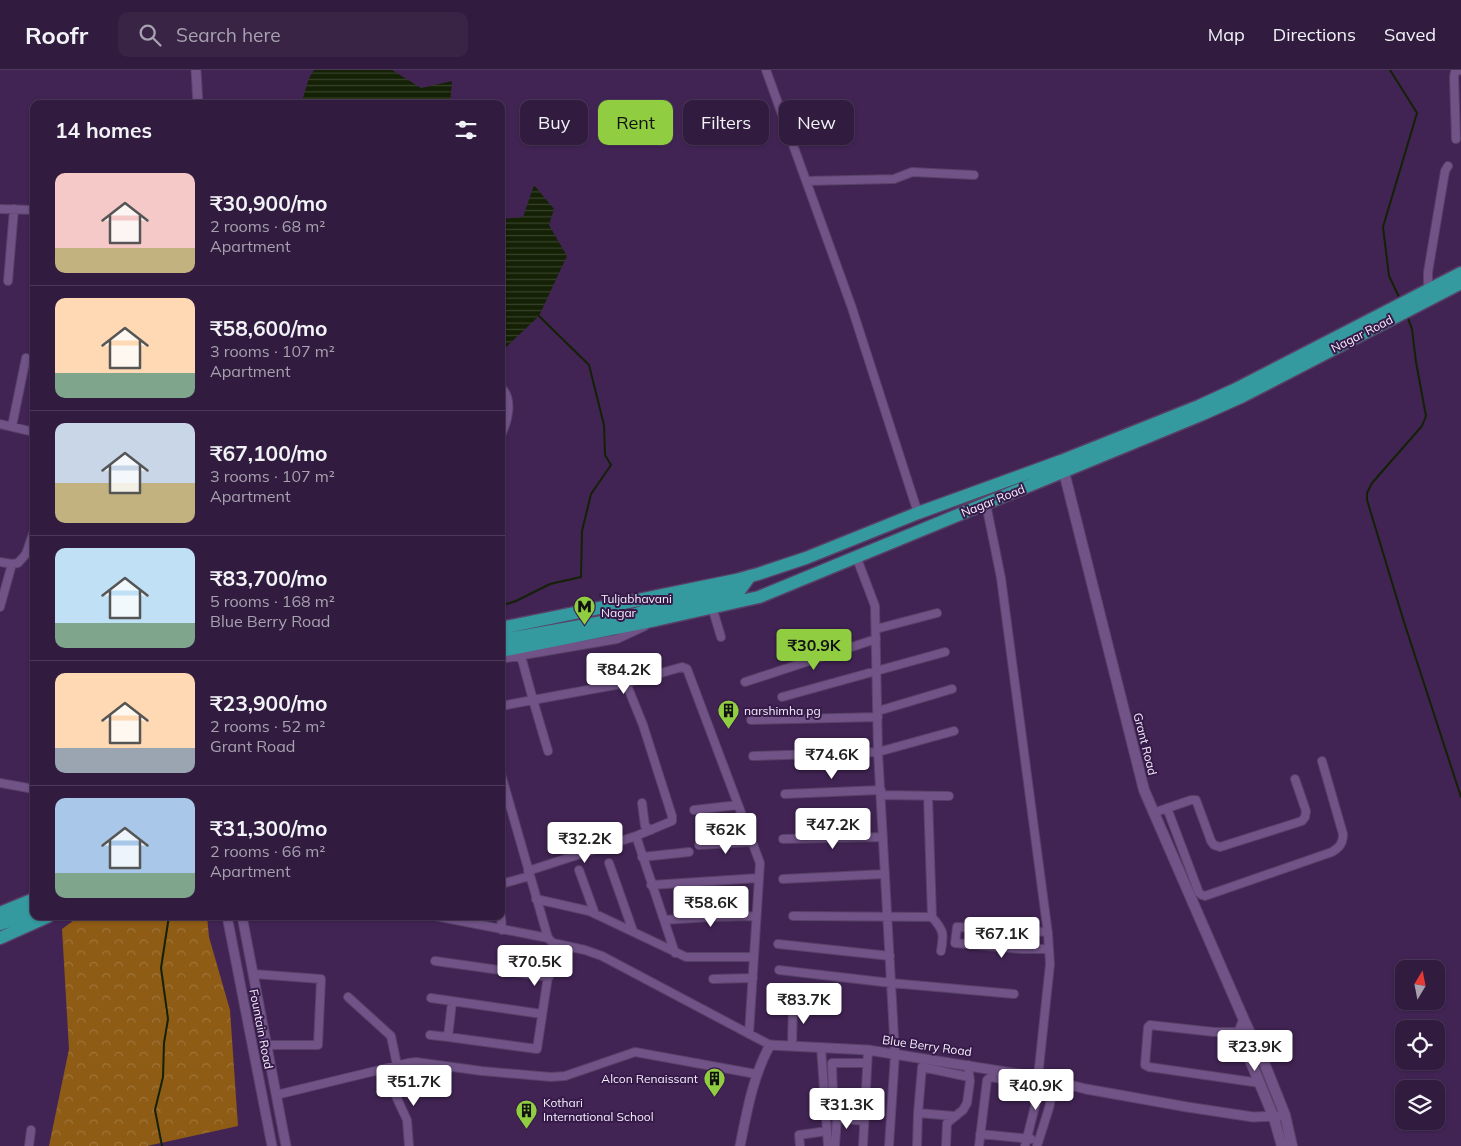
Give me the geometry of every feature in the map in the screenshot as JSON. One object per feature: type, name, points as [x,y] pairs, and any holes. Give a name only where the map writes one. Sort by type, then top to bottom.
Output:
[{"type":"highway","name":"Nagar Road","points":[[505,650],[712,608],[766,594],[986,504],[1063,466],[1236,389],[1461,273]]},
{"type":"highway","name":"Nagar Road","points":[[505,627],[754,575],[806,558],[918,513],[1063,466],[1241,397],[1461,283]]},
{"type":"highway","points":[[505,639],[625,618],[645,611],[740,590],[754,575],[766,594]]},
{"type":"highway","points":[[0,914],[30,901]]},
{"type":"highway","points":[[0,924],[30,913]]},
{"type":"highway","points":[[0,938],[40,920]]},
{"type":"main road","name":"Grant Road","points":[[1063,466],[1144,790],[1244,1020],[1244,1032],[1282,1146]]},
{"type":"main road","name":"Grant Road","points":[[1244,1032],[1260,1052],[1285,1115],[1292,1146]]},
{"type":"street","points":[[196,70],[198,100]]},
{"type":"street","points":[[766,70],[852,308],[918,513]]},
{"type":"street","points":[[1456,139],[1454,78],[1455,72],[1460,70]]},
{"type":"street","points":[[1428,290],[1428,272],[1445,171],[1448,166]]},
{"type":"street","points":[[806,181],[894,179],[912,172],[974,175]]},
{"type":"street","points":[[0,209],[30,210]]},
{"type":"street","points":[[8,280],[14,209]]},
{"type":"street","points":[[12,426],[26,358]]},
{"type":"street","points":[[505,395],[508,400],[508,412],[505,421]]},
{"type":"street","points":[[0,424],[30,431]]},
{"type":"street","points":[[986,504],[1001,578],[1048,932],[1050,964],[1038,1077]]},
{"type":"street","points":[[0,562],[18,563],[22,559],[30,540]]},
{"type":"street","points":[[856,556],[875,606],[878,752],[895,1054],[889,1146]]},
{"type":"street","points":[[0,608],[12,564]]},
{"type":"street","points":[[712,608],[721,636]]},
{"type":"street","points":[[876,629],[937,613]]},
{"type":"street","points":[[505,658],[617,639],[656,620]]},
{"type":"street","points":[[745,682],[876,639]]},
{"type":"street","points":[[782,697],[945,652]]},
{"type":"street","points":[[521,656],[548,751]]},
{"type":"street","points":[[505,705],[626,683],[682,666],[686,669],[760,863],[749,1034]]},
{"type":"street","points":[[505,883],[670,823],[672,816],[626,683]]},
{"type":"street","points":[[751,720],[878,714],[952,689]]},
{"type":"street","points":[[753,756],[878,752],[954,731]]},
{"type":"street","points":[[1167,808],[1199,893],[1205,896],[1332,852],[1339,847],[1343,841],[1343,834],[1322,761]]},
{"type":"street","points":[[1153,813],[1196,800],[1211,842],[1214,846],[1220,847],[1302,821],[1306,817],[1306,811],[1295,779]]},
{"type":"street","points":[[0,783],[30,788]]},
{"type":"street","points":[[430,1035],[538,1049],[549,977],[550,941],[505,791]]},
{"type":"street","points":[[785,794],[881,792],[949,796]]},
{"type":"street","points":[[928,796],[932,917],[944,935],[941,951]]},
{"type":"street","points":[[642,803],[645,826],[651,830]]},
{"type":"street","points":[[694,810],[738,806]]},
{"type":"street","points":[[636,836],[675,953]]},
{"type":"street","points":[[783,839],[883,837]]},
{"type":"street","points":[[699,844],[752,842]]},
{"type":"street","points":[[642,857],[690,852]]},
{"type":"street","points":[[609,863],[633,931]]},
{"type":"street","points":[[579,870],[595,914]]},
{"type":"street","points":[[783,879],[885,874]]},
{"type":"street","points":[[651,885],[759,878]]},
{"type":"street","points":[[536,899],[595,914],[675,953],[691,958],[754,957]]},
{"type":"street","points":[[664,920],[756,916]]},
{"type":"street","points":[[793,916],[932,917]]},
{"type":"street","name":"Fountain Road","points":[[228,920],[272,1146]]},
{"type":"street","name":"Fountain Road","points":[[243,920],[286,1146]]},
{"type":"street","points":[[468,920],[585,950],[618,964],[770,1045],[756,1074],[740,1146]]},
{"type":"street","points":[[501,920],[502,930]]},
{"type":"street","points":[[1048,932],[957,927],[955,943],[1022,949],[1049,949]]},
{"type":"street","points":[[778,944],[890,956]]},
{"type":"street","points":[[434,961],[549,977]]},
{"type":"street","points":[[778,970],[891,983],[1014,994]]},
{"type":"street","points":[[253,974],[321,979],[318,1045],[268,1049],[254,1056]]},
{"type":"street","points":[[714,979],[753,978]]},
{"type":"street","points":[[348,997],[391,1036],[397,1065],[393,1075],[393,1090],[407,1120],[409,1146]]},
{"type":"street","points":[[431,998],[542,1014]]},
{"type":"street","points":[[448,1037],[452,1002]]},
{"type":"street","points":[[792,1046],[793,1003]]},
{"type":"street","points":[[1244,1032],[1214,1032],[1150,1025],[1148,1027],[1146,1065],[1148,1067],[1260,1083]]},
{"type":"street","name":"Blue Berry Road","points":[[770,1045],[868,1050],[1038,1077],[1086,1089],[1187,1107],[1253,1117],[1274,1118],[1285,1115]]},
{"type":"street","points":[[821,1047],[828,1146]]},
{"type":"street","points":[[863,1146],[868,1050]]},
{"type":"street","points":[[276,1095],[416,1062],[482,1071],[551,1077],[565,1076],[635,1052],[756,1074]]},
{"type":"street","points":[[865,1095],[833,1096],[832,1062],[867,1063]]},
{"type":"street","points":[[946,1146],[947,1123],[965,1108],[970,1081],[970,1065]]},
{"type":"street","points":[[917,1146],[922,1067],[969,1077]]},
{"type":"street","points":[[979,1146],[987,1080],[991,1077],[1038,1086],[1026,1142]]},
{"type":"street","points":[[980,1134],[1038,1143],[1055,1082]]},
{"type":"street","points":[[918,1113],[954,1116]]},
{"type":"street","points":[[835,1146],[836,1118],[864,1121]]},
{"type":"street","points":[[28,1146],[31,1130]]},
{"type":"street","points":[[800,1146],[799,1135],[827,1131]]},
{"type":"green space","points":[[74,920],[207,920],[209,937],[230,1010],[238,1126],[147,1146],[49,1146],[69,1049],[62,929]]},
{"type":"shaded area","points":[[314,70],[392,70],[421,88],[452,81],[450,100],[302,100],[309,78]]},
{"type":"shaded area","points":[[534,185],[554,209],[549,225],[567,256],[539,316],[505,348],[505,219],[523,217]]},
{"type":"waterway","points":[[1390,70],[1417,113],[1383,227],[1389,276],[1400,299]]},
{"type":"waterway","points":[[505,605],[550,584],[581,577],[582,531],[591,494],[611,465],[605,455],[604,425],[589,365],[539,316]]},
{"type":"waterway","points":[[1408,318],[1412,329],[1426,416],[1422,426],[1372,483],[1367,493],[1367,500],[1404,622],[1461,797]]},
{"type":"waterway","points":[[162,1146],[155,1110],[163,1077],[164,1043],[168,1019],[161,968],[168,920]]},
{"type":"place","name":"Tuljabhavani Nagar","points":[[585,625]]},
{"type":"place","name":"narshimha pg","points":[[728,730]]},
{"type":"place","name":"Alcon Renaissant","points":[[714,1098]]},
{"type":"place","name":"Kothari International School","points":[[527,1129]]}]
